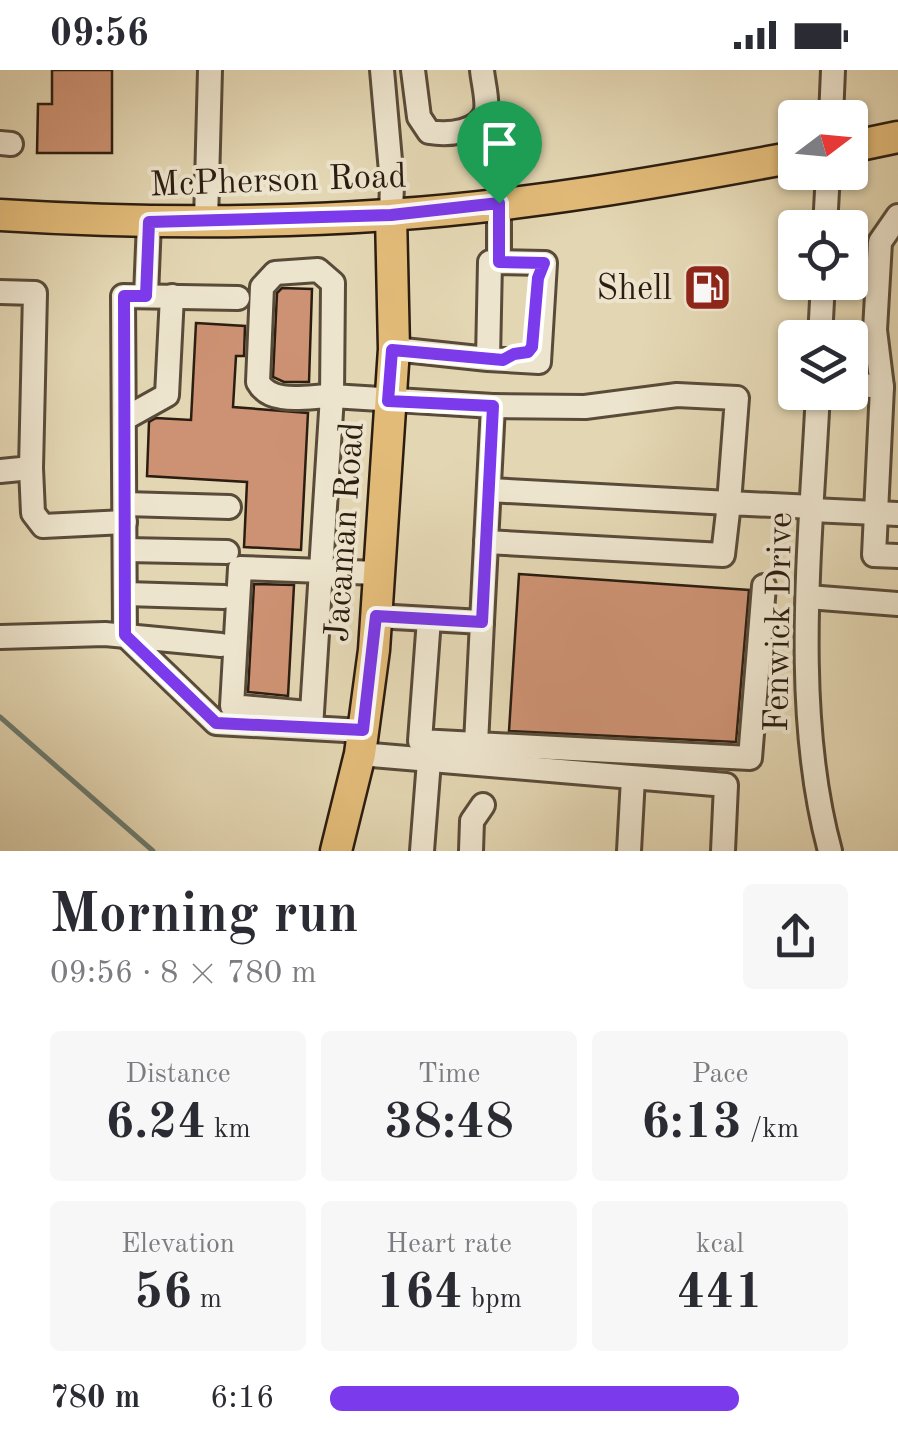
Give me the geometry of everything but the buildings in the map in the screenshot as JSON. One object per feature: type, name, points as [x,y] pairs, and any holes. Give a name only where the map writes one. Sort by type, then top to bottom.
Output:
[{"type":"main road","points":[[868,143],[898,137]]},
{"type":"main road","name":"McPherson Road","points":[[0,216],[149,222],[391,215],[537,200],[778,160]]},
{"type":"main road","name":"Jacaman Road","points":[[336,851],[361,742],[376,616],[394,349],[391,215]]},
{"type":"street","points":[[206,221],[210,70]]},
{"type":"street","points":[[382,70],[391,215]]},
{"type":"street","points":[[413,70],[419,117],[430,132],[438,133],[472,128],[480,122],[486,109],[482,70]]},
{"type":"street","points":[[831,100],[833,70]]},
{"type":"street","points":[[499,203],[499,262]]},
{"type":"street","points":[[898,216],[880,242],[875,330],[882,386],[887,514],[874,555],[898,556]]},
{"type":"street","points":[[146,296],[149,222]]},
{"type":"street","points":[[394,349],[495,360],[539,362],[544,263],[490,262],[495,360]]},
{"type":"street","points":[[312,721],[332,396],[334,283],[318,270],[275,273],[262,287],[258,382],[273,397],[332,396],[585,407],[678,395],[737,398],[724,555],[486,542]]},
{"type":"street","points":[[0,292],[34,293],[31,468],[33,513],[43,526],[125,513],[229,507]]},
{"type":"street","points":[[238,298],[124,296],[125,635],[216,723],[312,721]]},
{"type":"street","points":[[124,419],[167,395],[172,296]]},
{"type":"street","points":[[868,385],[882,386]]},
{"type":"street","points":[[471,851],[472,820],[482,775],[482,622],[493,406]]},
{"type":"street","name":"Fenwick Drive","points":[[817,410],[808,597],[810,752],[830,851]]},
{"type":"street","points":[[0,471],[31,468]]},
{"type":"street","points":[[489,490],[887,514]]},
{"type":"street","points":[[126,550],[227,552]]},
{"type":"street","points":[[378,573],[240,568],[232,706],[312,721],[361,742],[482,775],[633,778],[726,786],[722,851]]},
{"type":"street","points":[[429,619],[420,741],[482,775],[750,758],[764,586]]},
{"type":"street","points":[[126,594],[224,597]]},
{"type":"street","points":[[808,597],[898,604]]},
{"type":"street","points":[[376,616],[482,622]]},
{"type":"street","points":[[0,637],[125,635],[221,645]]},
{"type":"street","points":[[422,851],[430,760]]},
{"type":"street","points":[[628,851],[633,778]]},
{"type":"waterway","points":[[0,717],[153,851]]},
{"type":"place","name":"Shell","points":[[707,287]]},
{"type":"route","points":[[499,203],[499,262],[544,263],[538,278],[536,339],[532,347],[503,360],[392,350],[388,401],[493,406],[482,622],[376,616],[363,730],[216,723],[125,635],[124,296],[146,296],[149,222],[391,215],[499,203]]}]
